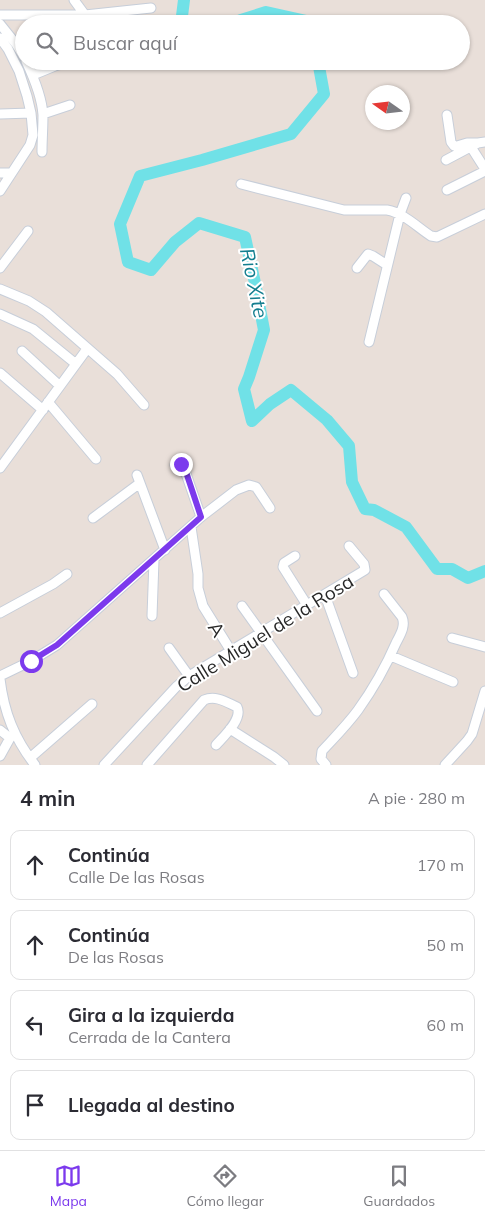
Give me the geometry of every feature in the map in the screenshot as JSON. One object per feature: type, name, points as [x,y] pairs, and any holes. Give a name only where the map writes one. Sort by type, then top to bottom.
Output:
[{"type":"street","points":[[74,0],[85,15]]},
{"type":"street","points":[[0,15],[85,15],[151,8]]},
{"type":"street","points":[[0,24],[15,43]]},
{"type":"street","points":[[0,38],[15,63]]},
{"type":"street","points":[[0,191],[30,145],[33,135],[31,113],[18,70]]},
{"type":"street","points":[[30,70],[43,114],[42,152]]},
{"type":"street","points":[[33,75],[45,70]]},
{"type":"street","points":[[43,114],[70,105]]},
{"type":"street","points":[[0,114],[31,113]]},
{"type":"street","points":[[447,115],[453,145],[478,144]]},
{"type":"street","points":[[446,160],[478,144]]},
{"type":"street","points":[[446,190],[485,170],[478,144]]},
{"type":"street","points":[[0,173],[11,173]]},
{"type":"street","points":[[241,184],[344,210],[394,211],[431,236],[437,237],[485,214]]},
{"type":"street","points":[[369,342],[386,265],[406,198]]},
{"type":"street","points":[[0,268],[28,231]]},
{"type":"street","points":[[357,268],[368,254],[386,265]]},
{"type":"street","points":[[0,289],[28,301],[46,312],[117,374],[144,405]]},
{"type":"street","points":[[0,314],[33,329],[76,364]]},
{"type":"street","points":[[1,466],[87,349]]},
{"type":"street","points":[[22,351],[60,386]]},
{"type":"street","points":[[0,373],[43,410]]},
{"type":"street","points":[[48,402],[96,459]]},
{"type":"street","points":[[175,465],[183,465],[201,517]]},
{"type":"street","points":[[93,518],[139,479],[165,550]]},
{"type":"street","points":[[92,704],[32,762],[12,735],[5,710],[0,678],[57,645],[201,517],[236,490],[249,485],[256,487],[270,508]]},
{"type":"street","name":"A","points":[[191,526],[198,574],[198,588],[203,606],[231,651]]},
{"type":"street","name":"Calle Miguel de la Rosa","points":[[104,765],[188,676],[365,570],[361,561],[349,546]]},
{"type":"street","points":[[295,556],[284,563],[283,567],[307,605]]},
{"type":"street","points":[[152,616],[154,560]]},
{"type":"street","points":[[0,612],[53,584],[67,574]]},
{"type":"street","points":[[323,762],[322,751],[358,710],[377,682],[401,632],[404,621],[384,594]]},
{"type":"street","points":[[325,595],[353,673]]},
{"type":"street","points":[[242,606],[317,711]]},
{"type":"street","points":[[452,638],[485,647]]},
{"type":"street","points":[[168,648],[188,676]]},
{"type":"street","points":[[390,656],[453,682]]},
{"type":"street","points":[[445,765],[472,734],[485,691]]},
{"type":"street","points":[[147,765],[204,700],[210,698],[216,698],[237,707],[239,710],[239,714],[230,729],[216,745]]},
{"type":"street","points":[[230,729],[284,765]]},
{"type":"street","points":[[0,730],[12,735]]},
{"type":"street","points":[[0,756],[12,735]]},
{"type":"waterway","name":"Rio Xite","points":[[182,15],[184,0]]},
{"type":"waterway","name":"Rio Xite","points":[[257,15],[266,12],[280,15]]},
{"type":"waterway","name":"Rio Xite","points":[[320,70],[324,94],[291,134],[140,176],[120,224],[128,262],[151,270],[175,242],[199,223],[245,237],[264,330],[244,389],[252,421],[270,404],[291,390],[327,420],[349,446],[352,482],[365,509],[374,510],[406,527],[437,569],[452,569],[468,578],[485,571]]},
{"type":"route","points":[[31,661],[57,645],[201,517],[184,466],[181,464]]}]
